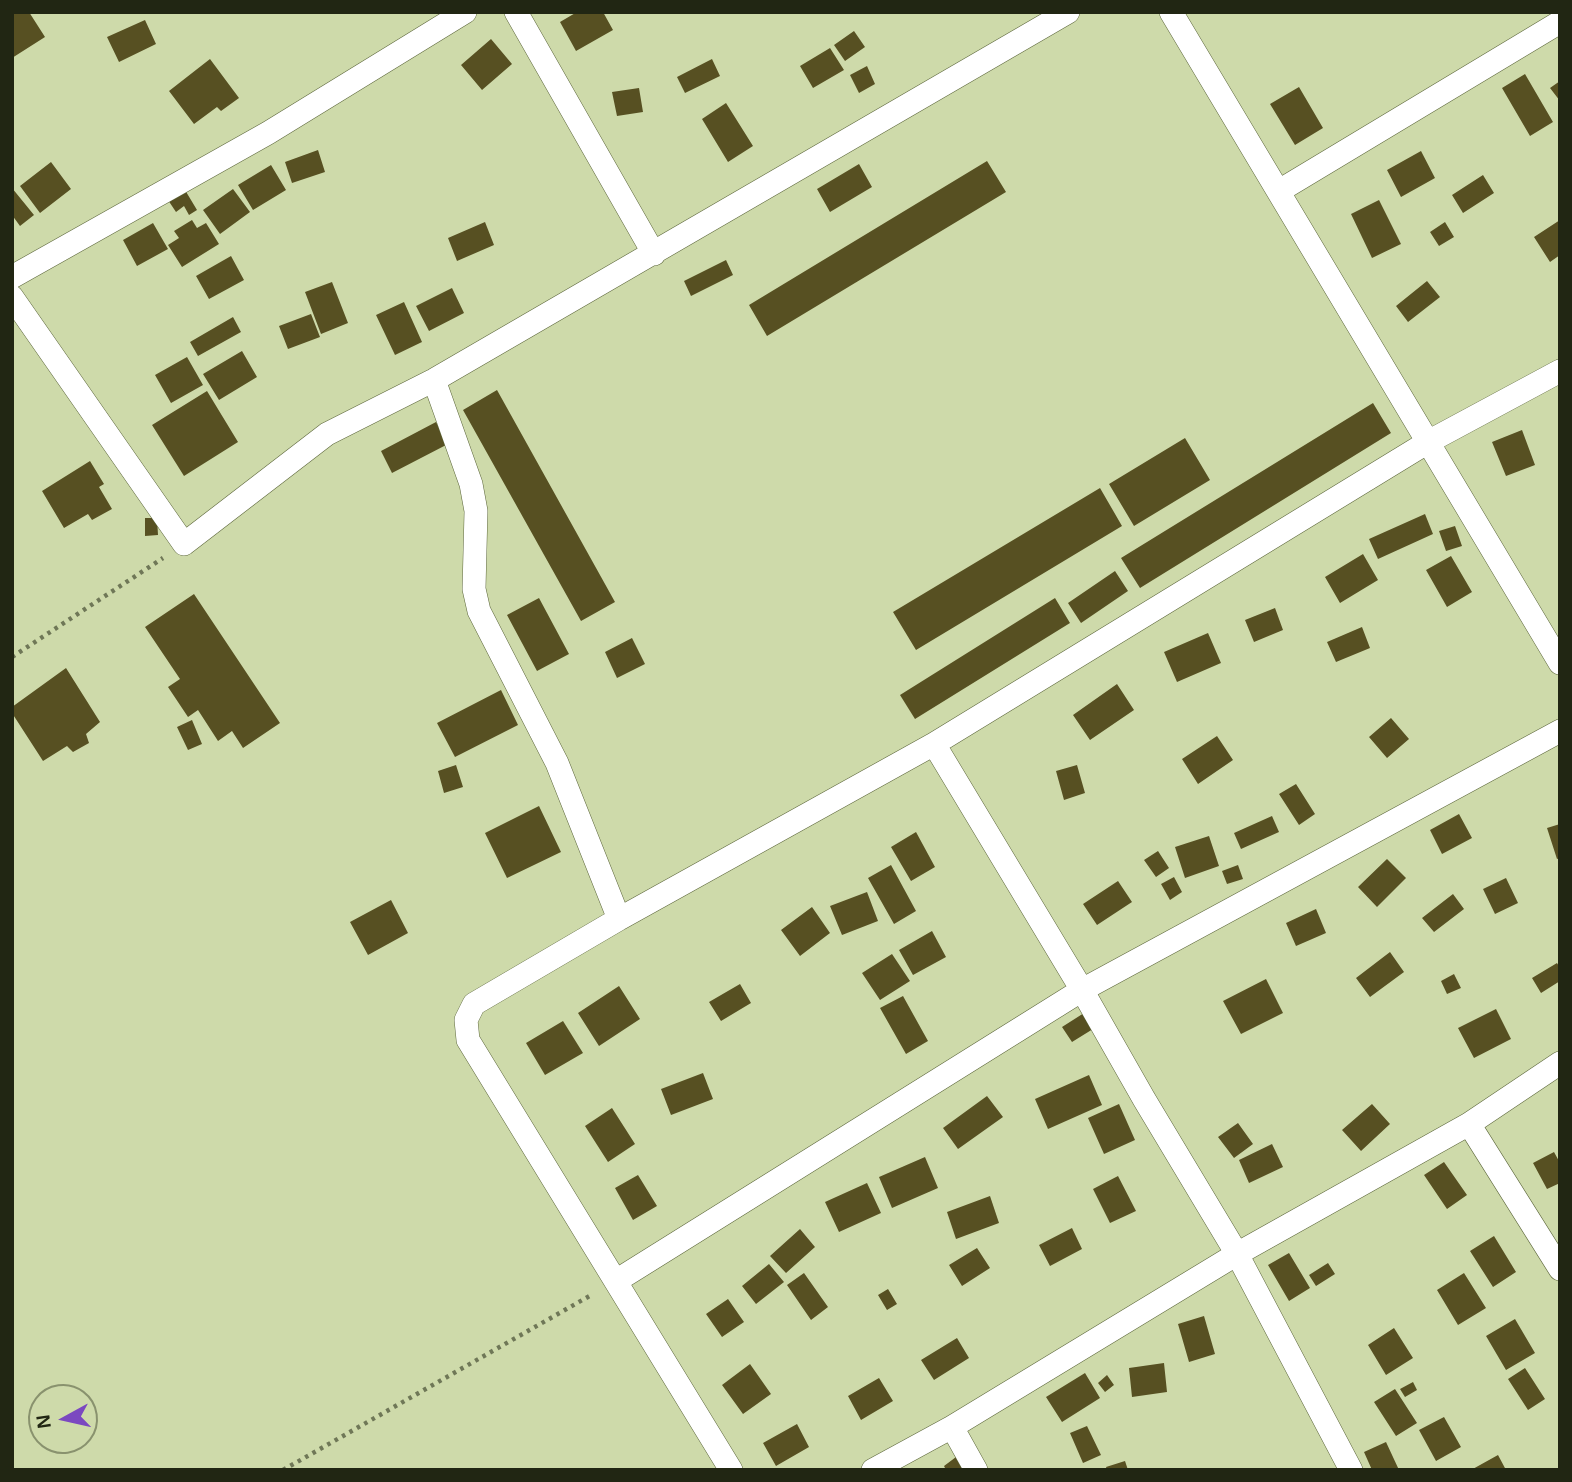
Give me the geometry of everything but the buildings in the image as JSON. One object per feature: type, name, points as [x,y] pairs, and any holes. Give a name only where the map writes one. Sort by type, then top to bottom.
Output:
[{"type":"street","points":[[12,277],[268,133],[465,12]]},
{"type":"street","points":[[516,12],[654,254]]},
{"type":"street","points":[[12,298],[184,544],[327,434],[435,380],[1068,12]]},
{"type":"street","points":[[1171,12],[1560,663]]},
{"type":"street","points":[[1279,191],[1560,22]]},
{"type":"street","points":[[731,1470],[468,1040],[466,1020],[474,1004],[619,919],[934,744],[1428,442],[1560,371]]},
{"type":"street","points":[[435,380],[471,484],[477,511],[474,589],[479,611],[557,763],[619,919]]},
{"type":"street","points":[[616,1281],[1082,990],[1560,732]]},
{"type":"street","points":[[934,744],[1237,1254],[1351,1470]]},
{"type":"street","points":[[873,1470],[952,1427],[1237,1254],[1469,1124],[1560,1063]]},
{"type":"street","points":[[1469,1124],[1560,1269]]},
{"type":"street","points":[[952,1427],[976,1470]]},
{"type":"path","points":[[12,657],[184,544]]},
{"type":"path","points":[[283,1470],[616,1281]]}]
